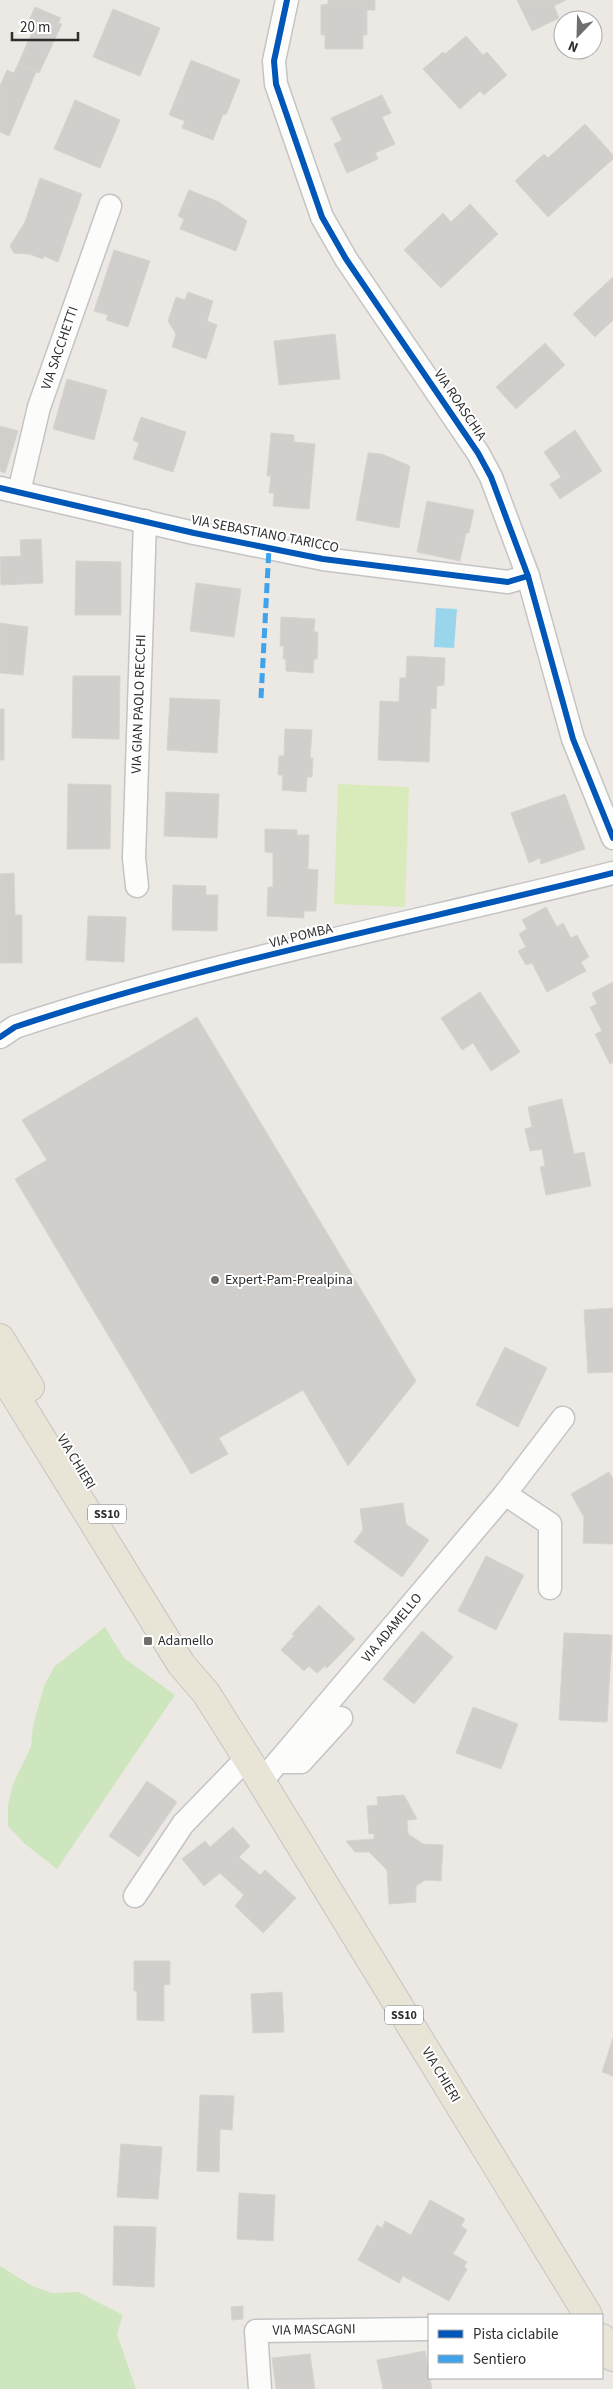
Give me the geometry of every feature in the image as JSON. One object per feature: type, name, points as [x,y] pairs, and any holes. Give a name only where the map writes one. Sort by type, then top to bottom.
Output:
[{"type":"main road","name":"VIA CHIERI","points":[[0,1338],[195,1659],[213,1704]]},
{"type":"main road","name":"VIA CHIERI","points":[[0,1371],[181,1664],[213,1704],[247,1758],[270,1772],[587,2314]]},
{"type":"main road","points":[[603,2340],[613,2357]]},
{"type":"street","name":"VIA ROASCHIA","points":[[288,0],[274,61],[276,84],[322,217],[346,259],[478,453],[491,477],[528,576],[573,739],[613,838]]},
{"type":"street","name":"VIA SACCHETTI","points":[[10,490],[110,206]]},
{"type":"street","name":"VIA SEBASTIANO TARICCO","points":[[10,490],[323,559],[508,582],[528,576]]},
{"type":"street","name":"VIA GIAN PAOLO RECCHI","points":[[137,886],[134,858],[145,521]]},
{"type":"street","name":"VIA POMBA","points":[[0,1037],[15,1027],[146,988],[613,873]]},
{"type":"street","name":"VIA ADAMELLO","points":[[270,1772],[505,1494],[563,1418]]},
{"type":"street","points":[[505,1494],[550,1524],[550,1588]]},
{"type":"street","points":[[270,1772],[301,1762],[341,1718]]},
{"type":"street","points":[[135,1896],[183,1824],[247,1758]]},
{"type":"street","name":"VIA MASCAGNI","points":[[260,2389],[256,2331],[428,2329]]},
{"type":"green space","points":[[338,784],[409,787],[405,907],[334,904]]},
{"type":"green space","points":[[105,1627],[124,1658],[175,1695],[57,1869],[24,1843],[8,1826],[8,1805],[13,1784],[31,1747],[33,1726],[44,1686],[55,1666]]},
{"type":"green space","points":[[0,2266],[32,2286],[52,2293],[78,2292],[123,2315],[117,2334],[136,2389],[0,2389]]},
{"type":"water","points":[[436,608],[457,609],[454,648],[434,647]]},
{"type":"building","points":[[328,0],[375,0],[375,10],[367,10],[367,35],[363,35],[363,49],[325,49],[325,35],[321,35],[321,5],[328,4]]},
{"type":"building","points":[[517,0],[566,0],[554,6],[556,10],[553,10],[553,21],[532,31]]},
{"type":"building","points":[[35,7],[61,18],[58,23],[62,24],[39,73],[18,64],[34,28],[27,25]]},
{"type":"building","points":[[113,9],[160,28],[140,76],[93,57]]},
{"type":"building","points":[[466,36],[483,55],[487,52],[507,75],[484,95],[480,91],[460,109],[423,69]]},
{"type":"building","points":[[191,60],[240,80],[226,115],[223,114],[213,140],[182,128],[185,121],[169,115]]},
{"type":"building","points":[[18,64],[36,72],[9,136],[0,132],[0,86],[7,70],[14,73]]},
{"type":"building","points":[[382,95],[391,113],[382,117],[395,144],[375,153],[378,159],[347,173],[334,144],[342,140],[331,118]]},
{"type":"building","points":[[75,100],[120,120],[100,168],[54,149]]},
{"type":"building","points":[[585,124],[613,155],[613,159],[548,217],[515,181],[544,154],[548,158]]},
{"type":"building","points":[[40,178],[82,194],[58,262],[44,256],[43,259],[29,254],[14,253],[10,246],[25,222]]},
{"type":"building","points":[[189,190],[219,202],[247,221],[236,251],[180,229],[184,219],[178,216]]},
{"type":"building","points":[[470,204],[498,234],[441,288],[404,250],[443,213],[451,222]]},
{"type":"building","points":[[114,250],[150,261],[128,327],[106,320],[108,315],[94,311]]},
{"type":"building","points":[[613,277],[613,320],[595,337],[573,314]]},
{"type":"building","points":[[188,292],[213,301],[207,321],[217,325],[206,359],[172,347],[176,334],[168,321],[176,297],[185,300]]},
{"type":"building","points":[[335,334],[340,379],[279,385],[274,341]]},
{"type":"building","points":[[545,343],[565,365],[516,409],[496,387]]},
{"type":"building","points":[[67,379],[107,390],[94,440],[53,429]]},
{"type":"building","points":[[141,417],[186,432],[173,472],[133,459],[139,443],[133,440]]},
{"type":"building","points":[[0,426],[18,431],[5,473],[0,471]]},
{"type":"building","points":[[575,430],[602,471],[560,499],[550,484],[561,477],[544,452]]},
{"type":"building","points":[[271,433],[294,435],[294,442],[315,444],[309,509],[273,506],[274,493],[269,493],[271,476],[267,476]]},
{"type":"building","points":[[368,453],[382,454],[410,466],[399,528],[356,520]]},
{"type":"building","points":[[427,501],[474,510],[469,533],[466,533],[460,561],[417,552]]},
{"type":"building","points":[[41,539],[43,583],[1,585],[0,557],[21,556],[20,540]]},
{"type":"building","points":[[76,561],[121,562],[121,615],[75,615]]},
{"type":"building","points":[[196,583],[241,589],[234,637],[190,631]]},
{"type":"building","points":[[281,617],[315,619],[314,632],[318,632],[317,659],[314,659],[313,673],[286,671],[286,659],[283,659],[284,646],[280,646]]},
{"type":"building","points":[[0,623],[28,627],[23,675],[0,673]]},
{"type":"building","points":[[407,656],[445,658],[444,685],[437,686],[436,709],[431,708],[429,762],[378,760],[380,701],[399,702],[400,678],[406,678]]},
{"type":"building","points":[[73,676],[120,676],[119,739],[72,738]]},
{"type":"building","points":[[170,698],[220,700],[217,753],[167,750]]},
{"type":"building","points":[[0,709],[4,709],[4,760],[0,760]]},
{"type":"building","points":[[285,729],[312,730],[310,758],[313,758],[312,777],[307,777],[306,792],[282,790],[283,775],[278,775],[279,756],[284,756]]},
{"type":"building","points":[[68,784],[111,785],[110,849],[67,849]]},
{"type":"building","points":[[166,792],[219,794],[217,838],[164,836]]},
{"type":"building","points":[[565,794],[585,849],[541,864],[540,858],[529,863],[511,813]]},
{"type":"building","points":[[265,829],[297,830],[297,835],[309,835],[308,869],[318,870],[316,911],[304,911],[304,918],[267,916],[268,887],[273,887],[273,853],[265,852]]},
{"type":"building","points":[[14,873],[15,915],[22,915],[22,963],[0,963],[0,874]]},
{"type":"building","points":[[173,885],[206,886],[206,895],[218,895],[217,931],[172,930]]},
{"type":"building","points":[[546,907],[557,927],[563,923],[571,938],[577,935],[589,957],[581,962],[586,971],[547,992],[532,963],[526,965],[518,951],[526,947],[519,934],[527,929],[522,920]]},
{"type":"building","points":[[88,916],[126,917],[124,962],[86,960]]},
{"type":"building","points":[[613,982],[613,1062],[610,1064],[595,1034],[602,1031],[590,1007],[597,1004],[592,993]]},
{"type":"building","points":[[480,992],[520,1052],[491,1071],[473,1043],[462,1050],[441,1018]]},
{"type":"building","name":"Expert-Pam-Prealpina","points":[[197,1017],[416,1381],[348,1466],[303,1390],[219,1438],[228,1454],[191,1474],[15,1179],[47,1160],[22,1120]]},
{"type":"building","points":[[562,1099],[574,1154],[584,1152],[591,1186],[546,1195],[540,1167],[545,1166],[542,1149],[530,1151],[525,1129],[532,1127],[528,1107]]},
{"type":"building","points":[[613,1308],[613,1372],[588,1373],[584,1310]]},
{"type":"building","points":[[505,1347],[547,1368],[518,1427],[476,1405]]},
{"type":"building","points":[[609,1472],[613,1479],[613,1544],[583,1543],[584,1517],[571,1494]]},
{"type":"building","points":[[403,1503],[406,1524],[429,1540],[402,1577],[354,1542],[363,1530],[360,1509]]},
{"type":"building","points":[[486,1556],[524,1575],[496,1630],[458,1611]]},
{"type":"building","points":[[319,1605],[355,1639],[327,1668],[325,1666],[317,1673],[309,1666],[304,1671],[281,1650],[294,1636],[292,1634]]},
{"type":"building","points":[[422,1631],[453,1657],[414,1704],[383,1679]]},
{"type":"building","points":[[564,1633],[612,1635],[607,1722],[559,1720]]},
{"type":"building","points":[[473,1707],[518,1724],[501,1769],[456,1753]]},
{"type":"building","points":[[147,1781],[177,1802],[139,1857],[109,1836]]},
{"type":"building","points":[[404,1795],[417,1819],[407,1820],[408,1834],[423,1844],[443,1845],[441,1881],[425,1880],[416,1886],[416,1902],[389,1904],[387,1870],[369,1852],[355,1852],[346,1841],[374,1839],[374,1833],[369,1834],[367,1806],[378,1805],[377,1797]]},
{"type":"building","points":[[233,1827],[250,1846],[239,1857],[260,1875],[265,1870],[296,1898],[263,1933],[235,1906],[244,1895],[220,1873],[204,1886],[182,1859],[205,1841],[210,1847]]},
{"type":"building","points":[[134,1961],[170,1961],[170,1984],[164,1985],[164,2021],[137,2020],[137,1991],[134,1991]]},
{"type":"building","points":[[282,1992],[284,2032],[253,2033],[251,1994]]},
{"type":"building","points":[[613,2038],[613,2076],[602,2072]]},
{"type":"building","points":[[200,2095],[234,2096],[232,2130],[220,2129],[219,2172],[197,2171]]},
{"type":"building","points":[[121,2144],[162,2147],[158,2199],[117,2197]]},
{"type":"building","points":[[239,2193],[275,2195],[273,2241],[237,2239]]},
{"type":"building","points":[[430,2200],[465,2219],[461,2226],[467,2230],[453,2254],[467,2262],[464,2267],[467,2269],[449,2301],[403,2276],[399,2283],[358,2260],[377,2225],[382,2228],[385,2221],[411,2235]]},
{"type":"building","points":[[114,2226],[156,2227],[154,2287],[113,2285]]},
{"type":"building","points":[[243,2306],[243,2319],[232,2320],[231,2307]]},
{"type":"building","points":[[425,2351],[428,2379],[430,2379],[432,2389],[383,2389],[377,2360]]},
{"type":"building","points":[[310,2354],[315,2389],[276,2389],[272,2358]]},
{"type":"marked path","points":[[261,698],[269,548]]},
{"type":"cycle path","points":[[287,0],[274,61],[276,84],[322,217],[346,259],[478,453],[491,477],[528,576],[573,739],[613,838]]},
{"type":"cycle path","points":[[0,488],[194,533],[323,559],[508,582],[528,576]]},
{"type":"cycle path","points":[[0,1037],[15,1027],[89,1004],[237,963],[613,873]]},
{"type":"place","name":"Expert-Pam-Prealpina","points":[[215,1280]]},
{"type":"place","name":"Adamello","points":[[148,1641]]}]
